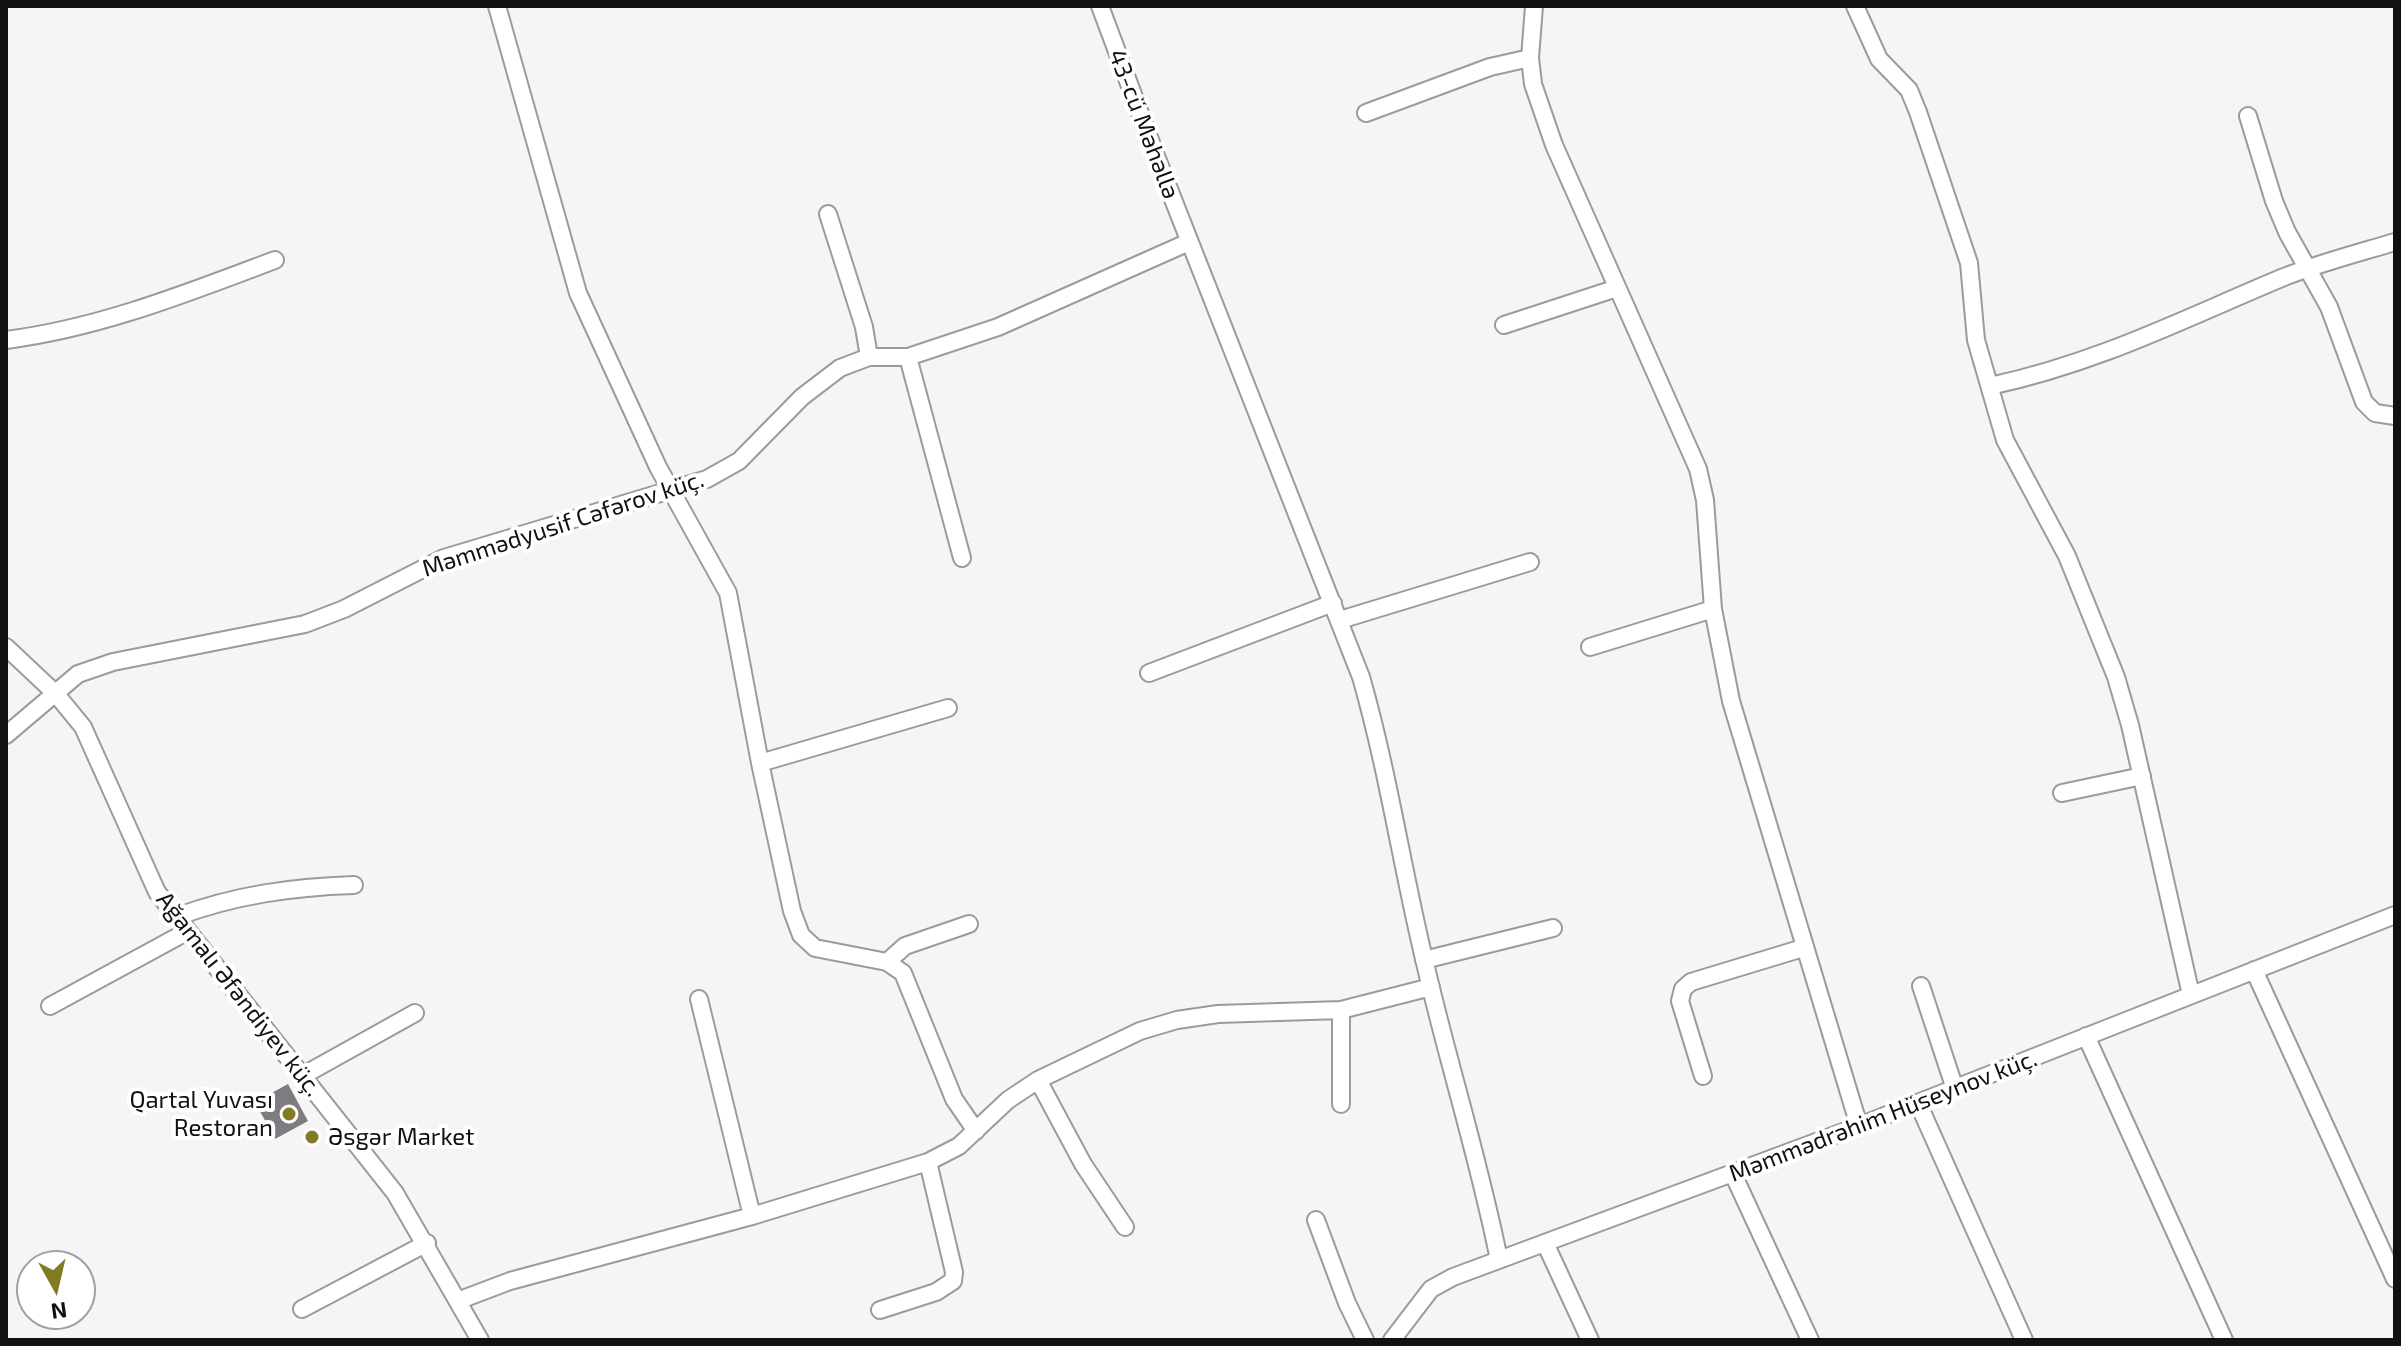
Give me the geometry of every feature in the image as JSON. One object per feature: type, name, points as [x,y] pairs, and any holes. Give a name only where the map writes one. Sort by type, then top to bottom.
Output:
[{"type":"street","points":[[497,6],[578,293],[671,491],[728,593],[760,763],[792,911],[801,935],[815,948],[833,954],[887,962],[903,973],[912,988],[954,1099],[976,1131]]},
{"type":"street","name":"43-cü Məhəllə","points":[[1100,6],[1189,242],[1340,620],[1378,735],[1424,960],[1481,1169],[1499,1260]]},
{"type":"street","points":[[1534,6],[1530,58],[1533,84],[1554,145],[1698,469],[1705,500],[1713,609],[1731,701],[1859,1126]]},
{"type":"street","points":[[1855,6],[1879,59],[1909,90],[1918,112],[1969,263],[1976,340],[2005,440],[2067,556],[2116,677],[2142,776],[2191,995]]},
{"type":"street","points":[[1366,113],[1490,67],[1530,58]]},
{"type":"street","points":[[2248,116],[2274,201],[2287,232],[2329,307],[2364,402],[2375,413],[2395,416]]},
{"type":"street","points":[[828,214],[864,327],[869,357]]},
{"type":"street","name":"Məmmədyusif Cəfərov küç.","points":[[6,735],[78,674],[113,662],[305,624],[344,609],[444,558],[671,491],[724,472],[819,382],[840,368],[869,357],[908,357],[998,327],[1189,242]]},
{"type":"street","points":[[1990,386],[2040,376],[2104,355],[2309,268],[2395,242]]},
{"type":"street","points":[[6,340],[53,332],[163,303],[275,260]]},
{"type":"street","points":[[1504,325],[1617,288]]},
{"type":"street","points":[[908,357],[962,558]]},
{"type":"street","points":[[1340,620],[1530,562]]},
{"type":"street","points":[[1149,673],[1333,603]]},
{"type":"street","points":[[1590,647],[1713,609]]},
{"type":"street","name":"Ağamalı Əfəndiyev küç.","points":[[6,647],[72,712],[94,748],[146,872],[176,917],[386,1182],[427,1243],[480,1340]]},
{"type":"street","points":[[760,763],[948,708]]},
{"type":"street","points":[[2062,793],[2142,776]]},
{"type":"street","points":[[176,917],[211,904],[294,887],[354,885]]},
{"type":"street","name":"Məmmədrəhim Hüseynov küç.","points":[[1392,1340],[1431,1289],[1499,1260],[1859,1126],[2395,915]]},
{"type":"street","points":[[887,962],[905,946],[969,924]]},
{"type":"street","points":[[1424,960],[1553,928]]},
{"type":"street","points":[[50,1006],[188,931]]},
{"type":"street","points":[[1703,1076],[1680,1001],[1683,989],[1691,982],[1803,948]]},
{"type":"street","points":[[2254,970],[2395,1279]]},
{"type":"street","points":[[1921,986],[1955,1089]]},
{"type":"street","points":[[460,1300],[510,1281],[752,1216],[928,1162],[959,1146],[1008,1100],[1038,1080],[1140,1031],[1177,1020],[1218,1014],[1341,1010],[1431,987]]},
{"type":"street","points":[[699,999],[752,1216]]},
{"type":"street","points":[[1341,1010],[1341,1104]]},
{"type":"street","points":[[302,1076],[415,1013]]},
{"type":"street","points":[[2086,1036],[2224,1340]]},
{"type":"street","points":[[1038,1080],[1083,1164],[1125,1227]]},
{"type":"street","points":[[1918,1103],[2024,1340]]},
{"type":"street","points":[[880,1310],[936,1292],[953,1281],[954,1272],[928,1162]]},
{"type":"street","points":[[1733,1174],[1810,1340]]},
{"type":"street","points":[[1316,1220],[1347,1303],[1365,1340]]},
{"type":"street","points":[[302,1309],[427,1243]]},
{"type":"street","points":[[1546,1245],[1590,1340]]},
{"type":"building","points":[[288,1084],[308,1121],[275,1139],[255,1102]]},
{"type":"place","name":"Qartal Yuvası Restoran","points":[[289,1114]]},
{"type":"place","name":"Əsgər Market","points":[[312,1137]]}]
